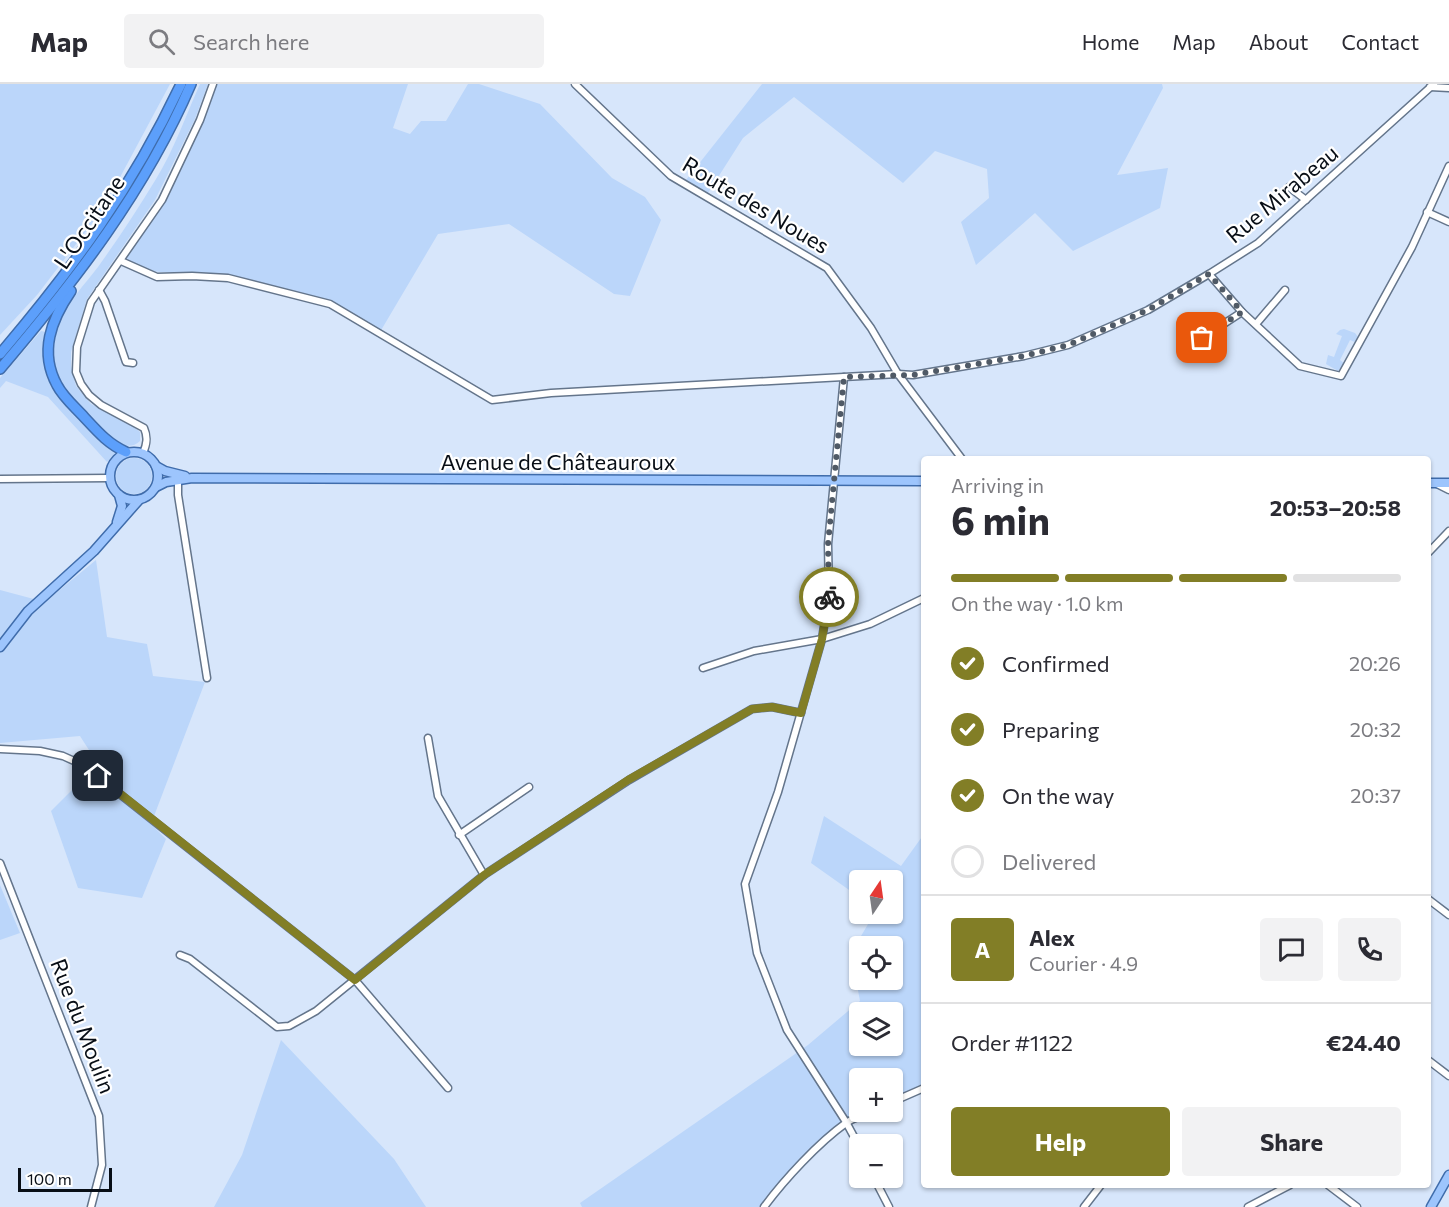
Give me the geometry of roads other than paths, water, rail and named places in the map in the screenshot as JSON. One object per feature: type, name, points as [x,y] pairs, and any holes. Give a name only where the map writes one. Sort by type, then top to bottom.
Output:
[{"type":"highway","name":"L'Occitane","points":[[0,354],[46,300],[104,223],[147,152],[181,84]]},
{"type":"highway","name":"L'Occitane","points":[[0,369],[87,262],[124,209],[153,159],[191,84]]},
{"type":"highway","points":[[87,262],[83,276],[55,316],[49,333],[47,351],[50,369],[58,387],[79,411],[102,436],[116,448],[126,452]]},
{"type":"main road","points":[[113,531],[120,517],[122,506],[119,495],[109,478],[111,466],[117,458],[126,452],[135,451],[150,457],[156,466],[158,476],[156,487]]},
{"type":"main road","name":"Avenue de Châteauroux","points":[[156,466],[178,478],[921,481]]},
{"type":"main road","points":[[119,495],[139,500],[149,496],[156,487],[178,478]]},
{"type":"main road","points":[[1432,483],[1449,483]]},
{"type":"main road","points":[[0,647],[28,611],[94,551],[139,500]]},
{"type":"main road","points":[[1431,1207],[1449,1175]]},
{"type":"street","points":[[143,453],[147,435],[144,428],[101,405],[81,384],[76,372],[77,347],[86,316],[99,290],[162,200],[200,120],[213,84]]},
{"type":"street","name":"Route des Noues","points":[[575,84],[671,176],[827,268],[871,328],[898,374],[960,456]]},
{"type":"street","points":[[1432,86],[1449,88]]},
{"type":"street","name":"Rue Mirabeau","points":[[121,261],[157,277],[228,278],[330,304],[492,400],[562,393],[913,375],[1024,356],[1068,345],[1148,310],[1258,243],[1432,86]]},
{"type":"street","points":[[1209,274],[1242,312],[1300,366],[1341,376],[1412,247],[1449,166]]},
{"type":"street","points":[[1289,187],[1306,200]]},
{"type":"street","points":[[1427,212],[1449,222]]},
{"type":"street","points":[[99,290],[126,362],[133,363]]},
{"type":"street","points":[[1256,324],[1285,290]]},
{"type":"street","points":[[1202,338],[1242,312]]},
{"type":"street","points":[[844,377],[828,544],[829,595],[822,639],[778,792],[745,884],[757,954],[787,1030],[852,1134]]},
{"type":"street","points":[[0,479],[109,478]]},
{"type":"street","points":[[178,478],[178,495],[207,678]]},
{"type":"street","points":[[1432,483],[1449,490]]},
{"type":"street","points":[[1431,550],[1449,531]]},
{"type":"street","points":[[703,668],[754,651],[822,639],[870,624],[921,599]]},
{"type":"street","points":[[180,955],[190,959],[277,1027],[289,1026],[316,1011],[484,875],[628,780],[752,709],[772,707],[801,713]]},
{"type":"street","points":[[428,738],[438,796],[484,875]]},
{"type":"street","points":[[0,751],[40,751],[63,756],[83,765],[355,980],[448,1088]]},
{"type":"street","points":[[459,835],[529,787]]},
{"type":"street","name":"Rue du Moulin","points":[[0,863],[99,1116],[102,1165],[91,1207]]},
{"type":"street","points":[[1431,901],[1449,915]]},
{"type":"street","points":[[1431,1062],[1449,1076]]},
{"type":"street","points":[[903,1097],[921,1089]]},
{"type":"street","points":[[764,1207],[778,1188],[808,1156],[849,1121]]},
{"type":"street","points":[[879,1188],[889,1207]]},
{"type":"street","points":[[1084,1207],[1099,1188]]},
{"type":"street","points":[[1248,1207],[1284,1188]]},
{"type":"street","points":[[1332,1188],[1358,1207]]}]
